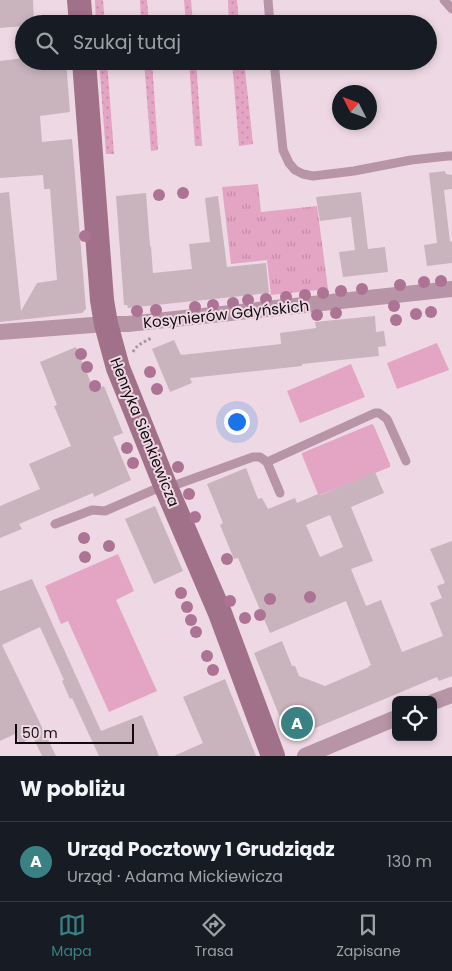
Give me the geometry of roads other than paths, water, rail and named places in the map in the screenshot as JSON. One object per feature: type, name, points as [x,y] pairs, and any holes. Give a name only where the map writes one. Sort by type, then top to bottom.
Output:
[{"type":"street","points":[[79,0],[80,15]]},
{"type":"street","name":"Henryka Sienkiewicza","points":[[85,70],[102,300],[106,324],[118,368],[220,613],[273,756]]},
{"type":"street","name":"Kosynierów Gdyńskich","points":[[0,332],[142,323],[452,290]]},
{"type":"street","points":[[437,701],[452,695]]},
{"type":"street","points":[[305,756],[392,720]]},
{"type":"lane","points":[[268,0],[269,15]]},
{"type":"lane","points":[[444,0],[452,9]]},
{"type":"lane","points":[[275,70],[283,150],[290,163],[303,174],[313,176],[354,171],[411,160],[452,156]]},
{"type":"lane","points":[[267,462],[374,413],[380,413],[387,418],[406,461]]},
{"type":"lane","points":[[55,524],[92,510],[105,511],[166,487],[253,457],[260,457],[267,462],[280,493]]},
{"type":"place","name":"Urząd Pocztowy 1 Grudziądz","points":[[297,723]]}]
